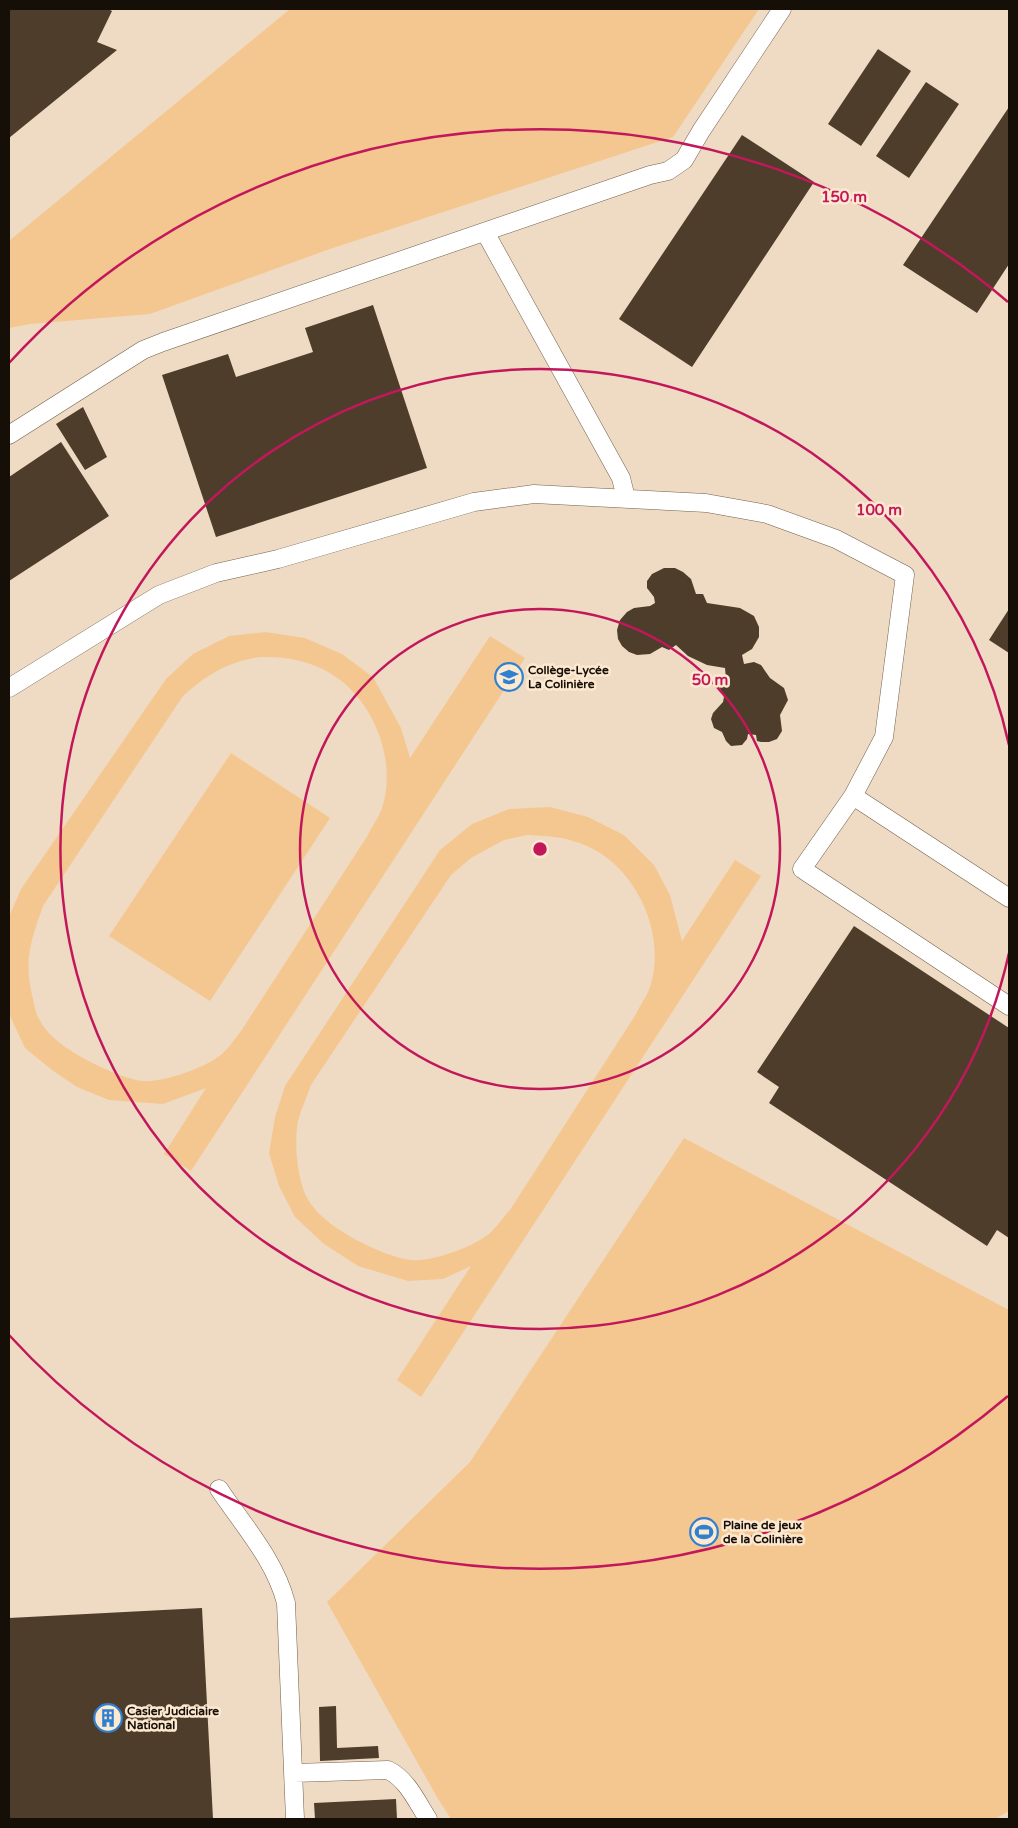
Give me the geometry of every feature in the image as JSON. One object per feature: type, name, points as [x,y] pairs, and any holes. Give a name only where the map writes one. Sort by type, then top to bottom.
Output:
[{"type":"lane","points":[[9,436],[143,350],[650,175],[668,171],[684,160],[701,131],[782,9]]},
{"type":"lane","points":[[485,232],[620,478],[626,498]]},
{"type":"lane","points":[[9,688],[160,595],[216,573],[278,559],[474,502],[534,494],[706,503],[767,514],[836,539],[905,575],[884,737],[853,796],[802,869],[1009,1006]]},
{"type":"lane","points":[[853,796],[1009,898]]},
{"type":"lane","points":[[219,1489],[273,1568],[282,1586],[286,1603],[295,1819]]},
{"type":"lane","points":[[294,1773],[388,1770],[397,1774],[428,1819]]},
{"type":"shaded area","points":[[290,9],[759,9],[673,137],[330,249],[150,314],[30,324],[9,328],[9,241]]},
{"type":"shaded area","points":[[266,632],[305,638],[342,654],[373,677],[401,728],[410,758],[490,636],[525,658],[191,1171],[164,1154],[206,1088],[163,1104],[109,1100],[77,1087],[25,1048],[9,1014],[9,917],[21,889],[166,679],[193,654],[229,636]],"holes":[[[259,657],[282,658],[310,664],[336,677],[352,691],[365,707],[376,726],[383,746],[386,788],[382,808],[368,835],[241,1031],[225,1052],[206,1064],[173,1077],[152,1081],[137,1080],[104,1069],[89,1061],[64,1046],[46,1030],[38,1017],[32,995],[29,971],[32,940],[43,906],[183,696],[218,670],[247,659]]]},
{"type":"shaded area","points":[[231,753],[330,818],[210,1001],[109,936]]},
{"type":"shaded area","points":[[550,807],[588,817],[624,835],[654,865],[670,895],[682,941],[735,860],[761,876],[421,1397],[397,1380],[471,1266],[443,1279],[408,1281],[358,1266],[324,1244],[295,1217],[279,1186],[269,1153],[275,1117],[285,1086],[440,850],[472,824],[509,809]],"holes":[[[527,835],[565,839],[587,846],[605,856],[620,870],[644,905],[651,925],[654,967],[650,987],[636,1014],[510,1210],[493,1231],[474,1243],[441,1256],[420,1260],[404,1259],[388,1254],[351,1237],[326,1220],[314,1209],[306,1196],[300,1179],[296,1139],[298,1121],[311,1085],[451,875],[471,858],[504,840]]]},
{"type":"shaded area","name":"Plaine de jeux de la Colinière","points":[[684,1138],[1009,1310],[1009,1811],[995,1819],[451,1819],[327,1602],[470,1462]]},
{"type":"building","points":[[9,9],[108,9],[112,11],[97,42],[117,50],[9,138]]},
{"type":"building","points":[[878,49],[911,71],[861,146],[828,124]]},
{"type":"building","points":[[926,82],[959,104],[909,178],[876,156]]},
{"type":"building","points":[[1009,107],[1009,264],[977,313],[903,265]]},
{"type":"building","points":[[742,135],[814,182],[692,367],[619,319]]},
{"type":"building","points":[[373,305],[427,468],[216,537],[162,375],[228,354],[236,377],[313,352],[305,328]]},
{"type":"building","points":[[83,407],[107,457],[85,470],[56,424]]},
{"type":"building","points":[[61,442],[109,516],[9,581],[9,477]]},
{"type":"building","points":[[664,568],[675,568],[683,572],[691,579],[696,594],[703,594],[707,603],[740,608],[754,616],[759,627],[759,637],[752,649],[742,655],[744,664],[754,662],[761,665],[770,678],[784,688],[788,700],[780,715],[782,731],[777,739],[761,742],[757,741],[756,735],[748,734],[747,739],[742,745],[731,746],[726,741],[722,732],[714,728],[711,719],[713,713],[723,702],[724,697],[719,686],[726,679],[725,668],[707,665],[688,656],[676,645],[669,650],[662,647],[650,654],[637,655],[629,652],[622,646],[618,639],[617,630],[620,620],[627,612],[634,608],[650,606],[655,603],[654,597],[647,588],[647,581],[652,574]]},
{"type":"building","points":[[1009,609],[1009,653],[989,640]]},
{"type":"building","points":[[854,926],[1009,1028],[1009,1238],[997,1230],[987,1246],[769,1103],[779,1087],[757,1072]]},
{"type":"building","name":"Casier Judiciaire National","points":[[202,1608],[213,1819],[9,1819],[9,1618]]},
{"type":"building","points":[[336,1706],[337,1748],[378,1746],[379,1758],[320,1761],[319,1707]]},
{"type":"building","points":[[396,1799],[397,1819],[315,1819],[314,1803]]},
{"type":"place","name":"Collège-Lycée La Colinière","points":[[509,677]]},
{"type":"place","name":"Plaine de jeux de la Colinière","points":[[704,1532]]},
{"type":"place","name":"Casier Judiciaire National","points":[[108,1718]]}]
